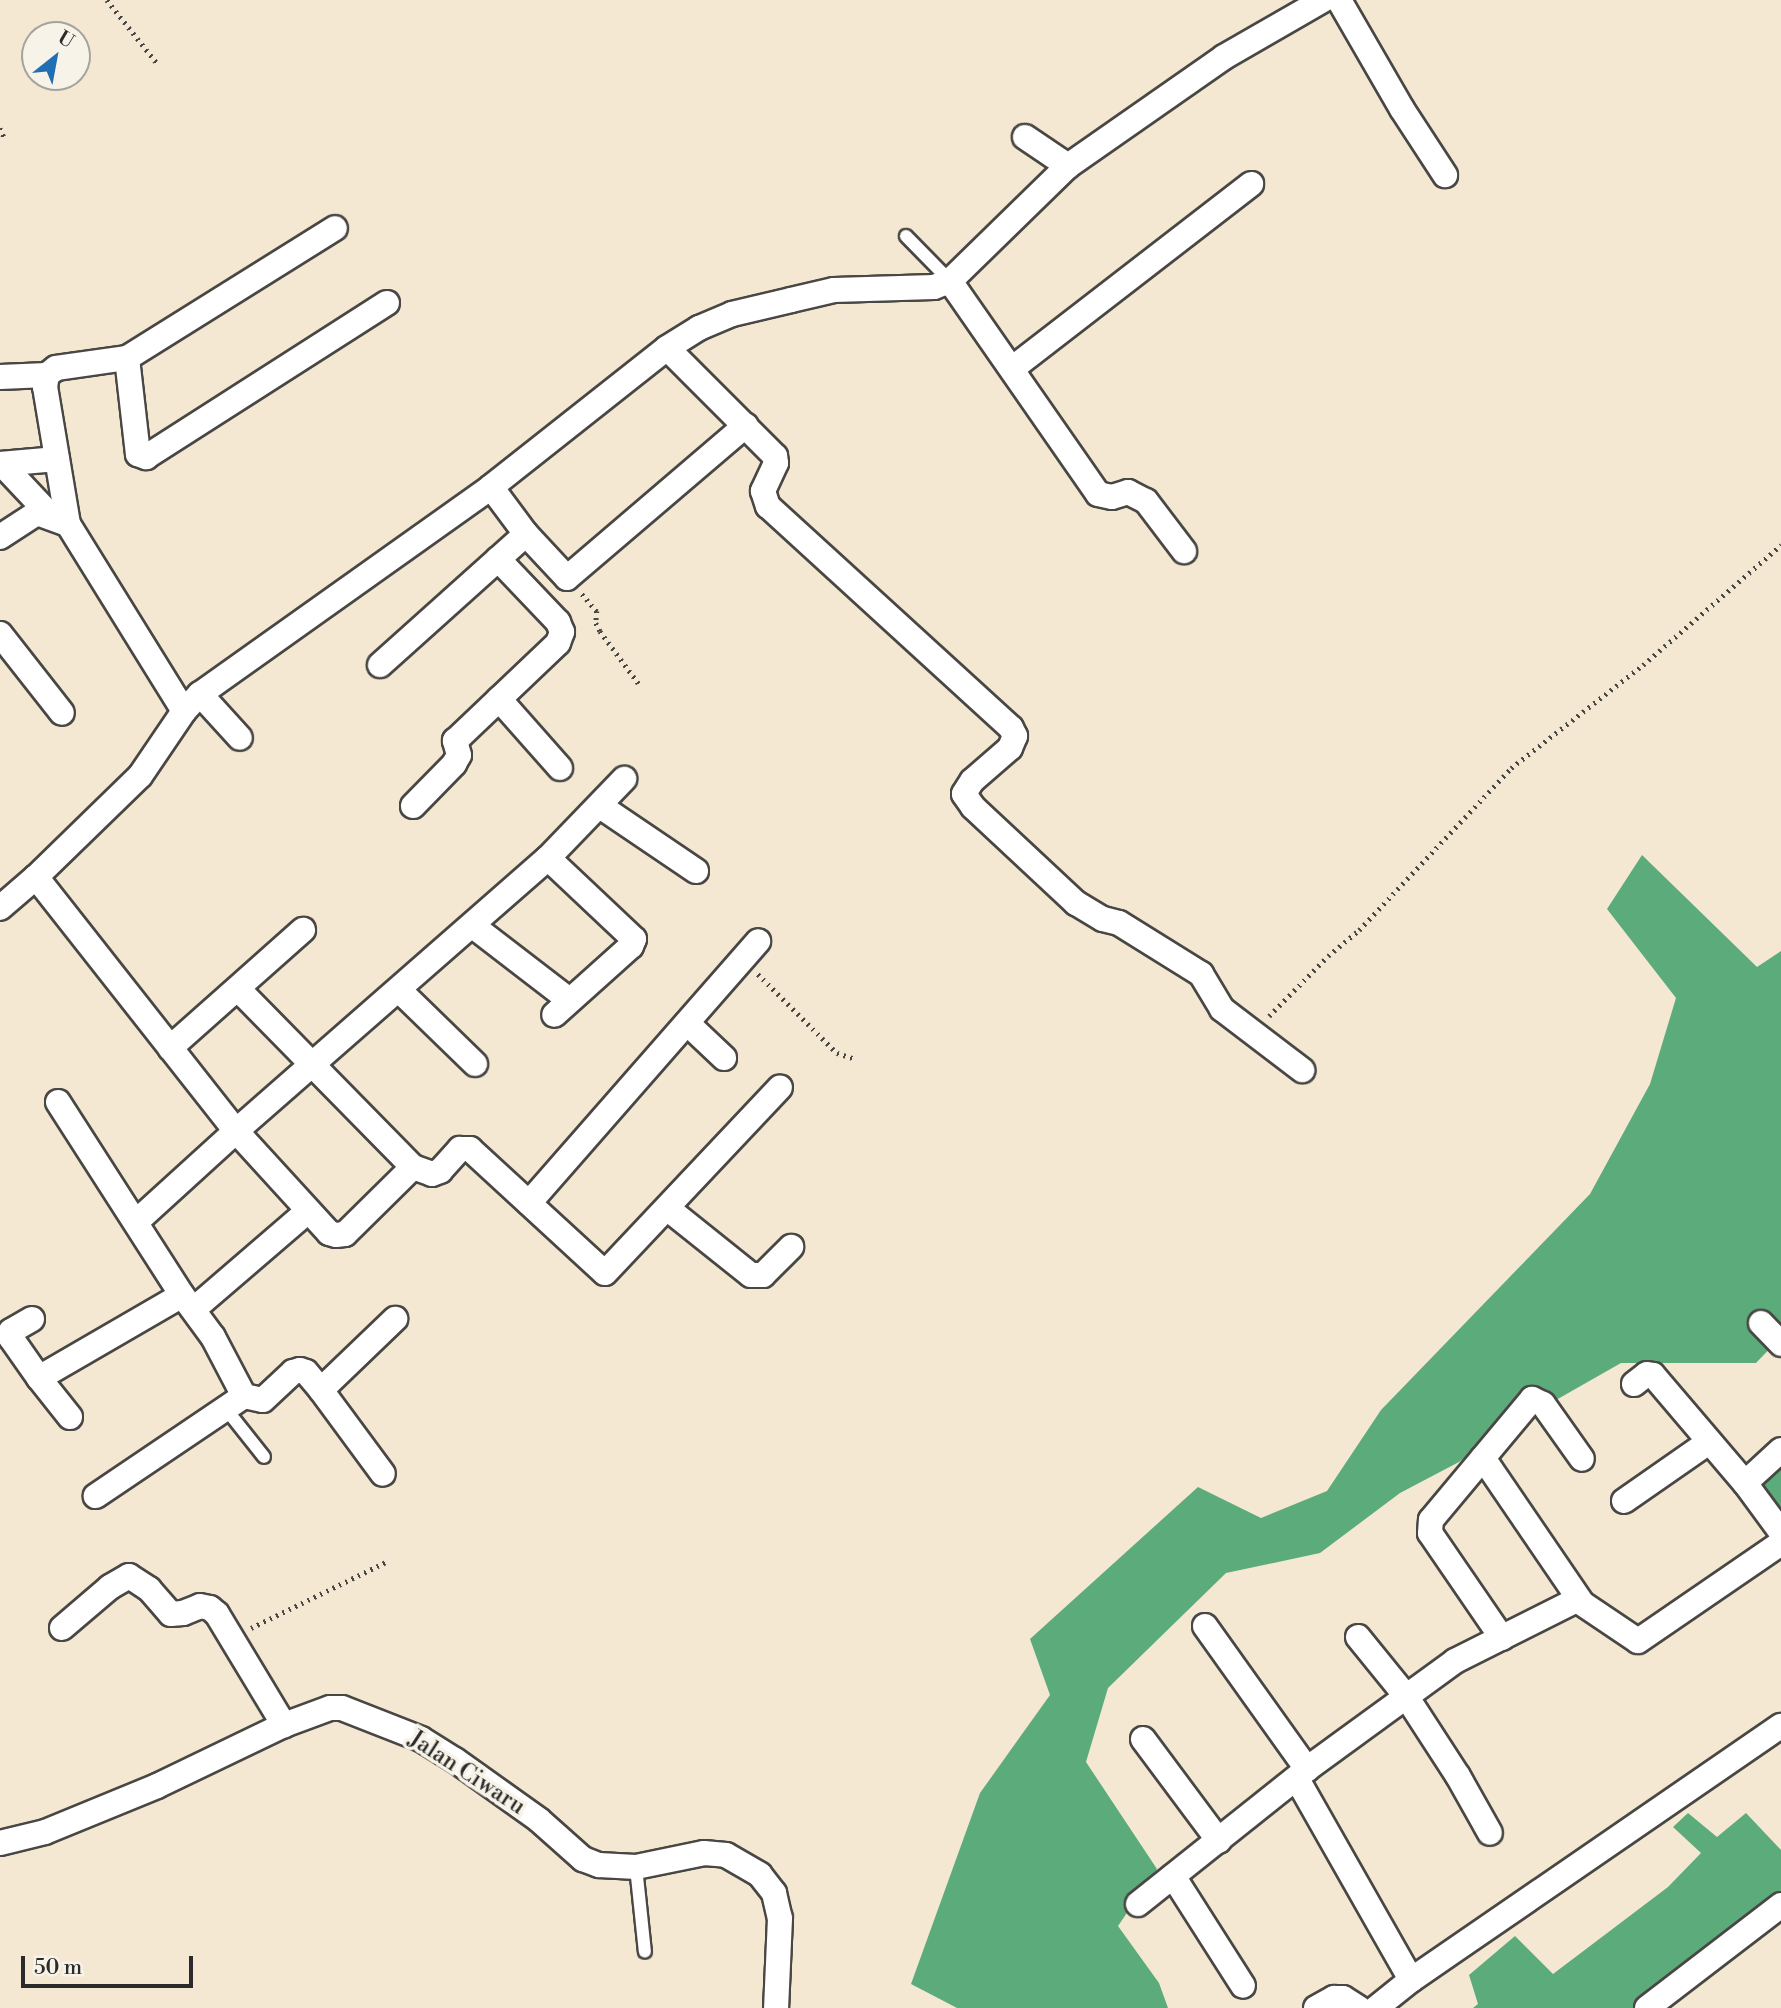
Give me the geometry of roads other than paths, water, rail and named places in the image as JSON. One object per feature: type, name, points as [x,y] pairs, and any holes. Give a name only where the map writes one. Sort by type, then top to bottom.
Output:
[{"type":"street","points":[[0,908],[36,877],[140,776],[192,702],[491,487],[667,348],[699,328],[732,314],[791,300],[834,290],[926,288],[950,281],[1068,166],[1224,57],[1323,0]]},
{"type":"street","points":[[1339,0],[1445,175]]},
{"type":"street","points":[[1025,137],[1068,166]]},
{"type":"street","points":[[1013,368],[1251,184]]},
{"type":"street","points":[[0,377],[47,375],[57,368],[127,358],[335,228]]},
{"type":"street","points":[[950,281],[1098,494],[1112,497],[1128,492],[1146,501],[1184,551]]},
{"type":"street","points":[[127,358],[138,454],[146,457],[387,303]]},
{"type":"street","points":[[667,348],[775,456],[776,463],[763,491],[768,506],[1011,728],[1015,736],[1010,748],[972,781],[964,793],[973,807],[1076,903],[1103,919],[1119,923],[1201,974],[1222,1009],[1253,1030],[1301,1070]]},
{"type":"street","points":[[47,375],[45,387],[57,459],[59,520]]},
{"type":"street","points":[[491,487],[526,534],[567,578],[746,425]]},
{"type":"street","points":[[1,464],[57,459]]},
{"type":"street","points":[[1,464],[59,520],[192,702],[240,738]]},
{"type":"street","points":[[0,537],[37,513],[59,520]]},
{"type":"street","points":[[380,665],[526,534]]},
{"type":"street","points":[[413,806],[454,764],[459,755],[455,741],[558,643],[562,632],[558,622],[498,559]]},
{"type":"street","points":[[0,634],[62,713]]},
{"type":"street","points":[[499,699],[560,768]]},
{"type":"street","points":[[136,1222],[548,858],[624,779]]},
{"type":"street","points":[[600,806],[696,871]]},
{"type":"street","points":[[473,926],[561,1008],[631,946],[634,939],[548,858]]},
{"type":"street","points":[[36,877],[236,1131],[329,1233],[341,1236],[413,1167]]},
{"type":"street","points":[[170,1048],[303,930]]},
{"type":"street","points":[[529,1203],[750,950]]},
{"type":"street","points":[[238,989],[413,1167],[423,1173],[436,1173],[465,1148],[529,1203],[599,1280],[780,1087]]},
{"type":"street","points":[[399,990],[475,1064]]},
{"type":"street","points":[[687,1023],[724,1058]]},
{"type":"street","points":[[58,1102],[188,1302],[235,1402]]},
{"type":"street","points":[[667,1208],[751,1275],[763,1275],[791,1247]]},
{"type":"street","points":[[39,1378],[188,1302],[308,1211]]},
{"type":"street","points":[[32,1319],[11,1331],[11,1338],[70,1417]]},
{"type":"street","points":[[321,1390],[395,1319]]},
{"type":"street","points":[[1761,1323],[1781,1344]]},
{"type":"street","points":[[96,1496],[235,1402],[262,1400],[284,1379],[300,1370],[306,1372],[321,1390],[383,1474]]},
{"type":"street","points":[[1634,1384],[1647,1374],[1653,1375],[1745,1483],[1781,1532]]},
{"type":"street","points":[[1502,1638],[1430,1533],[1429,1526],[1532,1399],[1543,1404],[1582,1459]]},
{"type":"street","points":[[1624,1501],[1709,1442]]},
{"type":"street","points":[[1745,1483],[1781,1450]]},
{"type":"street","points":[[1483,1458],[1580,1600],[1638,1641],[1781,1543]]},
{"type":"street","points":[[62,1628],[110,1587],[129,1576],[149,1588],[172,1614],[183,1614],[200,1606],[210,1608],[232,1638],[284,1726]]},
{"type":"street","points":[[1138,1904],[1302,1774],[1455,1661],[1569,1602],[1580,1600]]},
{"type":"street","points":[[1205,1626],[1302,1774],[1411,1980]]},
{"type":"street","points":[[1358,1637],[1406,1696],[1458,1776],[1490,1833]]},
{"type":"street","name":"Jalan Ciwaru","points":[[0,1843],[45,1832],[157,1786],[284,1726],[330,1708],[342,1708],[391,1726],[455,1760],[539,1820],[583,1859],[599,1865],[636,1867],[704,1853],[726,1855],[760,1875],[774,1893],[780,1918],[776,2008]]},
{"type":"street","points":[[1376,2008],[1411,1980],[1781,1726]]},
{"type":"street","points":[[1143,1739],[1219,1841]]},
{"type":"street","points":[[1173,1876],[1243,1986]]},
{"type":"street","points":[[1647,2008],[1781,1905]]},
{"type":"street","points":[[1316,2008],[1338,1997],[1359,2008]]},
{"type":"lane","points":[[906,236],[950,281]]},
{"type":"lane","points":[[235,1402],[264,1457]]},
{"type":"lane","points":[[636,1867],[645,1952]]}]
